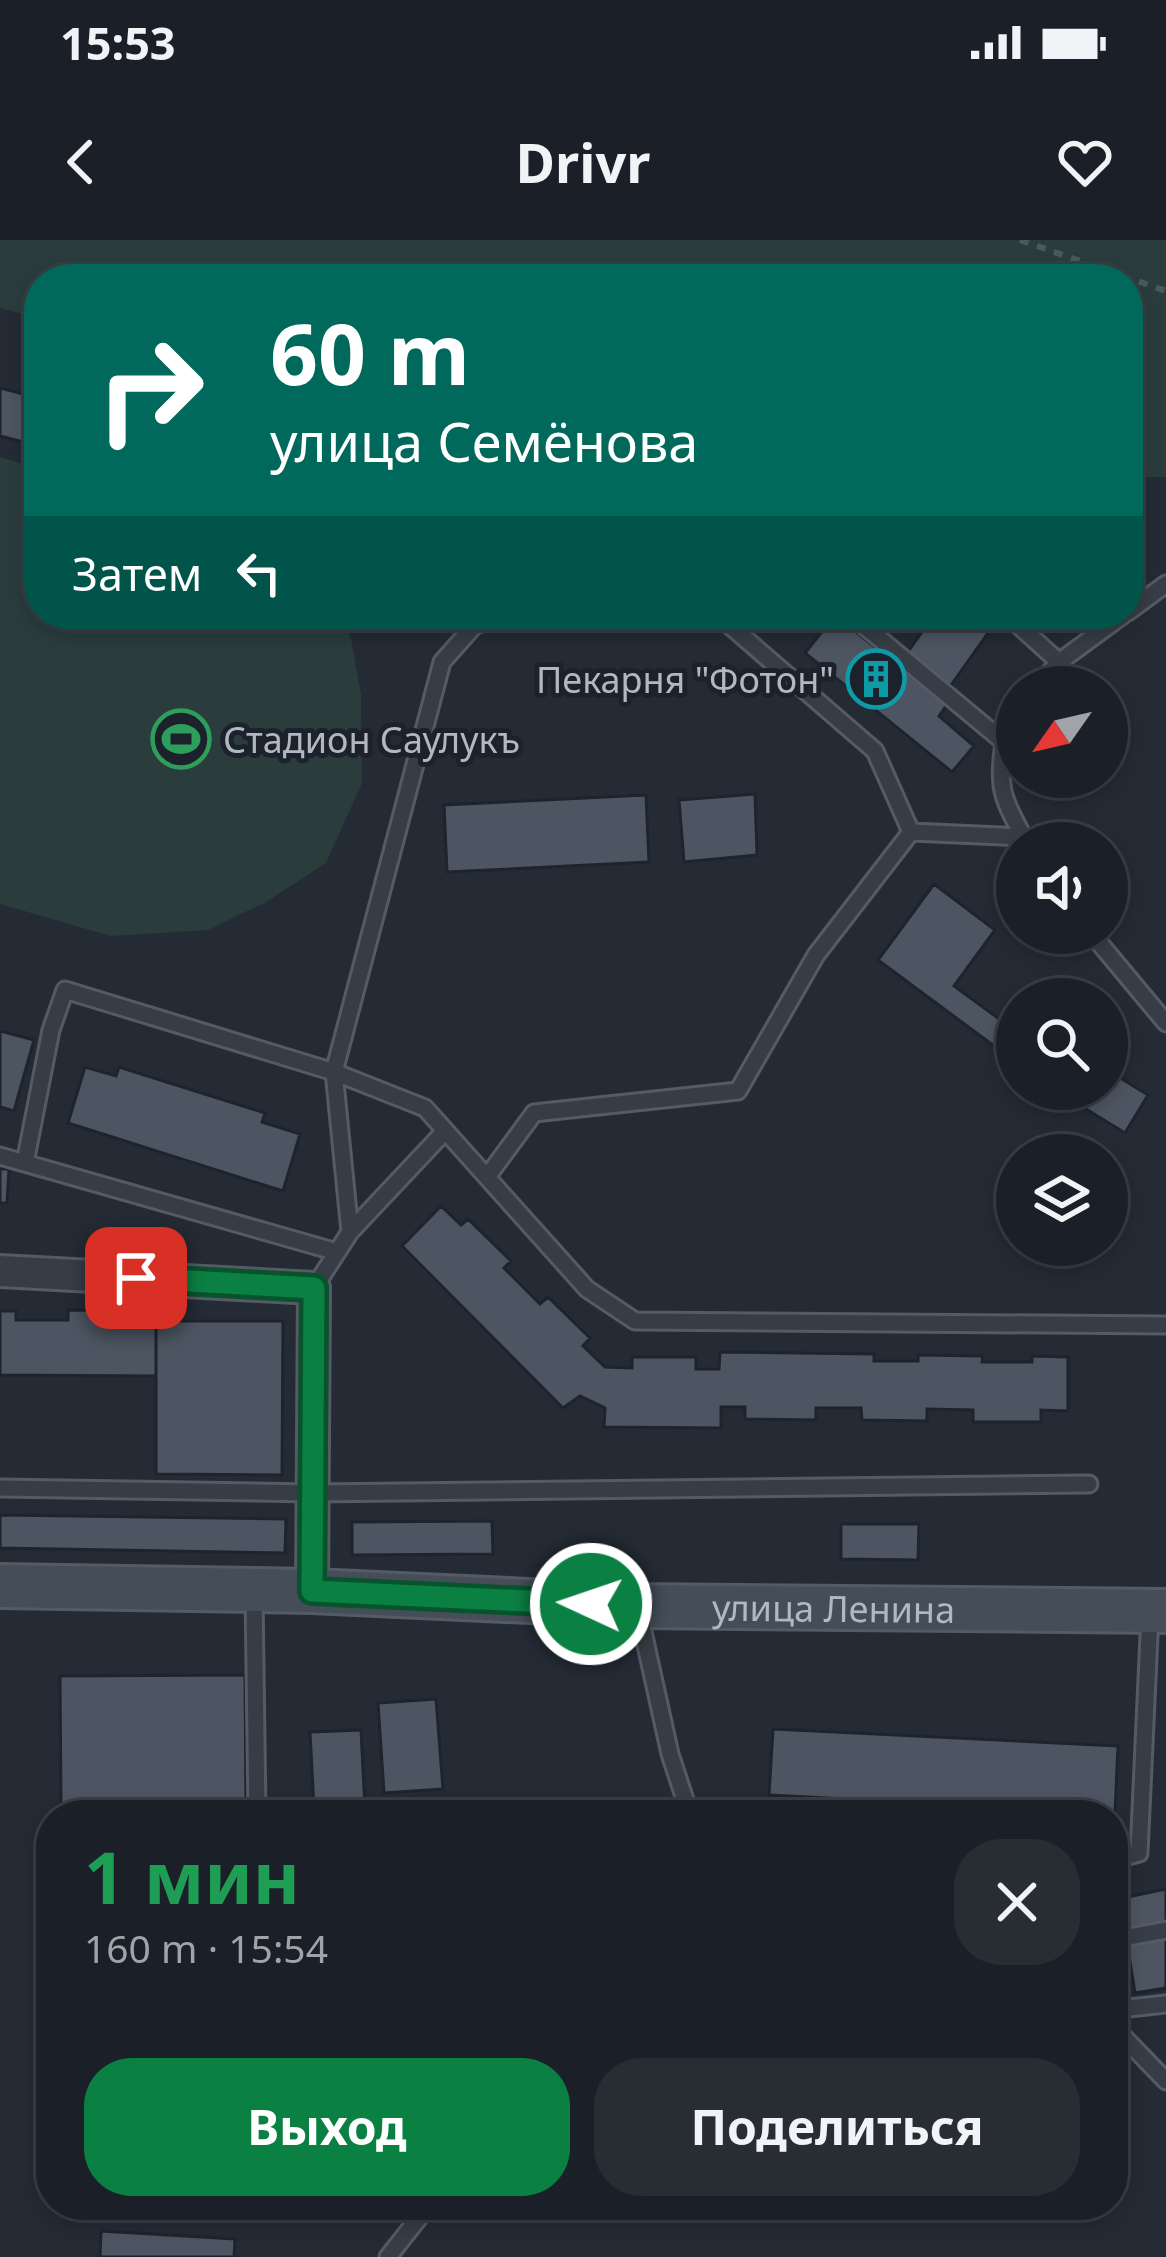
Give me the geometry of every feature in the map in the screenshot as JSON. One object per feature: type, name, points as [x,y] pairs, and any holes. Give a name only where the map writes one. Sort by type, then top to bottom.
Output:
[{"type":"main road","name":"улица Ленина","points":[[0,1586],[312,1591],[637,1606],[1158,1611]]},
{"type":"street","points":[[0,1271],[314,1288],[312,1591]]},
{"type":"lane","points":[[350,1232],[334,1072],[442,662],[470,630]]},
{"type":"lane","points":[[735,630],[875,752],[911,832]]},
{"type":"lane","points":[[869,630],[996,735]]},
{"type":"lane","points":[[1024,630],[1059,662]]},
{"type":"lane","points":[[1055,666],[1103,630]]},
{"type":"lane","points":[[911,832],[996,838]]},
{"type":"lane","points":[[487,1177],[534,1113],[738,1091],[816,955],[911,832]]},
{"type":"lane","points":[[1108,954],[1166,1023]]},
{"type":"lane","points":[[25,1163],[51,1030],[65,990],[334,1072],[425,1108],[587,1289],[635,1321],[1166,1325]]},
{"type":"lane","points":[[314,1288],[350,1232],[445,1131]]},
{"type":"lane","points":[[0,1156],[338,1252]]},
{"type":"lane","points":[[0,1488],[313,1493],[1089,1484]]},
{"type":"lane","points":[[254,1590],[257,1800]]},
{"type":"lane","points":[[637,1606],[685,1800]]},
{"type":"lane","points":[[1128,1855],[1139,1852],[1158,1611]]},
{"type":"lane","points":[[1128,1937],[1166,1930]]},
{"type":"lane","points":[[1128,2008],[1166,2004]]},
{"type":"lane","points":[[1128,2042],[1166,2081]]},
{"type":"lane","points":[[388,2257],[417,2220]]},
{"type":"path","points":[[1020,240],[1089,264]]},
{"type":"shaded area","points":[[0,240],[1166,240],[1166,477],[1143,477],[1143,264],[24,264],[24,314],[0,308]]},
{"type":"shaded area","name":"Стадион Саулукъ","points":[[0,457],[24,464],[24,630],[347,630],[361,694],[362,783],[326,863],[266,902],[208,930],[111,936],[0,904]]},
{"type":"building","points":[[0,388],[24,394],[24,442],[0,436]]},
{"type":"building","name":"Пекарня \"Фотон\"","points":[[823,630],[854,630],[947,705],[939,716],[974,746],[952,772],[805,653]]},
{"type":"building","points":[[923,630],[990,630],[949,688],[905,656]]},
{"type":"building","points":[[755,794],[757,855],[684,862],[679,800]]},
{"type":"building","points":[[646,795],[649,862],[447,872],[444,805]]},
{"type":"building","points":[[934,884],[995,930],[954,986],[996,1017],[996,1047],[878,960]]},
{"type":"building","points":[[0,1031],[34,1040],[14,1111],[0,1107]]},
{"type":"building","points":[[85,1067],[116,1076],[119,1067],[265,1113],[262,1122],[300,1134],[283,1191],[68,1123]]},
{"type":"building","points":[[1128,1083],[1148,1095],[1125,1133],[1088,1110],[1128,1110]]},
{"type":"building","points":[[0,1169],[9,1169],[7,1203],[0,1203]]},
{"type":"building","points":[[441,1206],[461,1225],[468,1219],[511,1261],[504,1268],[540,1304],[548,1297],[590,1338],[583,1346],[605,1367],[632,1368],[632,1357],[696,1357],[696,1369],[719,1369],[720,1352],[874,1354],[874,1361],[918,1361],[918,1355],[983,1356],[982,1362],[1068,1357],[1068,1411],[1041,1410],[1041,1422],[973,1422],[973,1410],[927,1409],[927,1421],[862,1420],[861,1408],[816,1408],[816,1420],[745,1419],[745,1407],[721,1407],[721,1428],[604,1427],[605,1408],[580,1396],[563,1408],[402,1246]]},
{"type":"building","points":[[68,1310],[127,1311],[127,1321],[156,1321],[156,1376],[0,1375],[0,1311],[16,1311],[16,1320],[68,1320]]},
{"type":"building","points":[[156,1321],[283,1321],[282,1475],[156,1474]]},
{"type":"building","points":[[0,1515],[286,1519],[285,1553],[0,1548]]},
{"type":"building","points":[[492,1521],[493,1554],[352,1555],[352,1522]]},
{"type":"building","points":[[841,1524],[919,1524],[918,1560],[841,1559]]},
{"type":"building","points":[[245,1675],[246,1800],[61,1800],[60,1676]]},
{"type":"building","points":[[436,1699],[443,1789],[384,1793],[378,1703]]},
{"type":"building","points":[[773,1729],[1118,1746],[1116,1800],[865,1800],[769,1795]]},
{"type":"building","points":[[361,1730],[365,1800],[314,1800],[310,1732]]},
{"type":"building","points":[[1166,1889],[1166,1923],[1128,1931],[1128,1897]]},
{"type":"building","points":[[1166,1937],[1166,1988],[1135,1993],[1128,1943]]},
{"type":"building","points":[[101,2231],[235,2239],[234,2257],[100,2257]]},
{"type":"place","name":"Пекарня \"Фотон\"","points":[[876,679]]},
{"type":"place","name":"Стадион Саулукъ","points":[[181,739]]},
{"type":"route","points":[[136,1278],[314,1288],[312,1591],[591,1604]]}]
